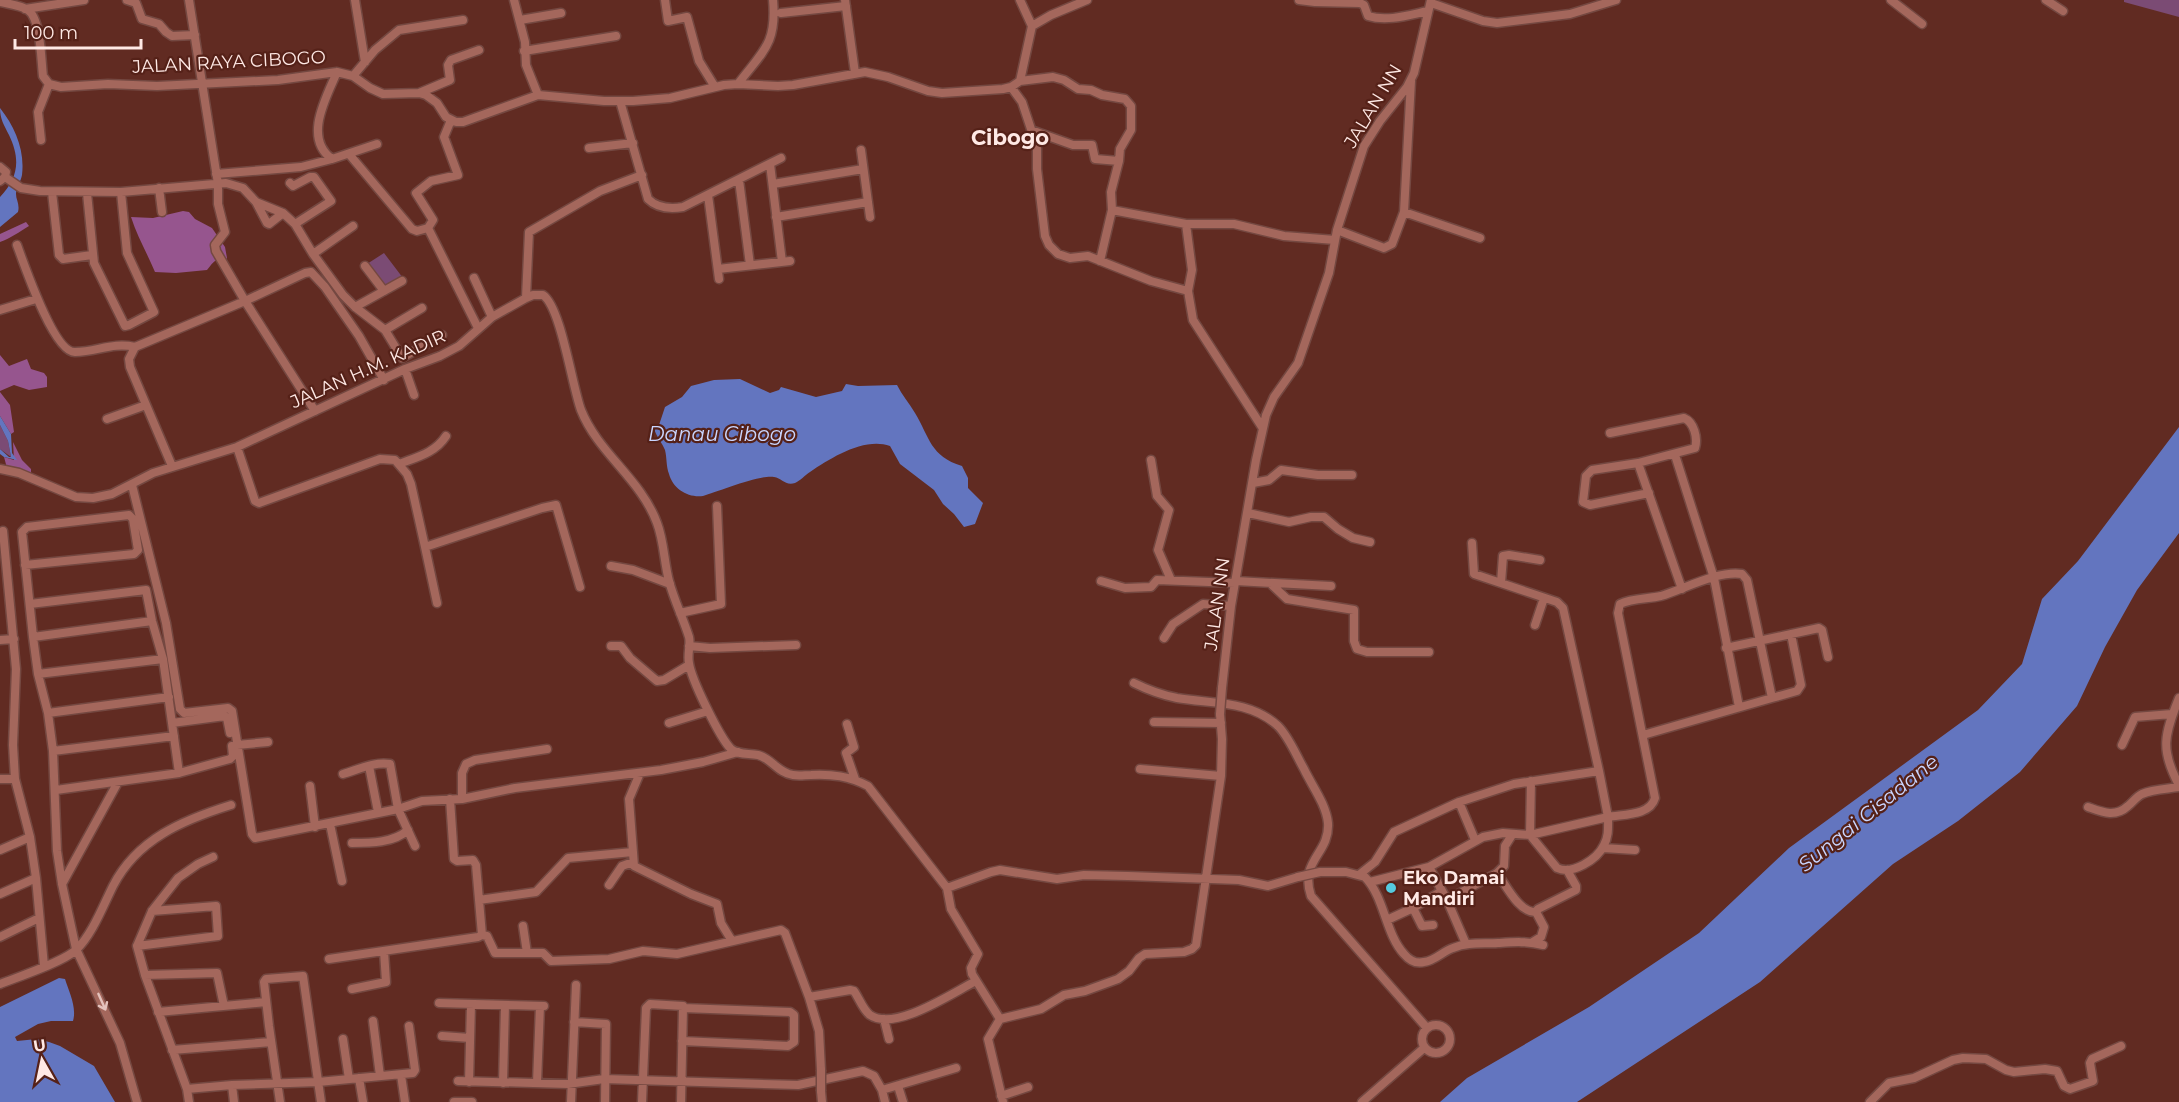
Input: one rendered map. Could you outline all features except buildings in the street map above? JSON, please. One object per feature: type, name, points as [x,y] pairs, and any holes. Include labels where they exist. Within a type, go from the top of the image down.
[{"type":"street","points":[[0,2],[25,9],[84,0]]},
{"type":"street","points":[[127,0],[136,3],[142,19],[159,24],[168,34],[195,35]]},
{"type":"street","points":[[189,0],[218,184],[218,204],[225,232],[215,248],[245,301],[315,411]]},
{"type":"street","points":[[356,0],[365,62]]},
{"type":"street","points":[[514,0],[525,42],[526,65],[538,95]]},
{"type":"street","points":[[665,0],[668,21],[687,17],[699,61],[715,87]]},
{"type":"street","points":[[738,84],[769,44],[773,29],[773,0]]},
{"type":"street","points":[[1020,0],[1032,26],[1020,81]]},
{"type":"street","points":[[1032,26],[1051,15],[1087,0]]},
{"type":"street","points":[[1299,0],[1360,3],[1364,5],[1368,16],[1375,18],[1389,18],[1430,5],[1483,21],[1497,22],[1570,14],[1616,0]]},
{"type":"street","points":[[1891,0],[1922,24]]},
{"type":"street","points":[[2046,0],[2063,11]]},
{"type":"street","points":[[781,13],[845,3],[855,73]]},
{"type":"street","name":"JALAN NN","points":[[1000,1019],[1041,1009],[1064,995],[1085,991],[1118,979],[1149,952],[1184,952],[1192,949],[1198,940],[1221,776],[1220,718],[1231,606],[1262,427],[1274,397],[1298,363],[1329,273],[1337,230],[1364,146],[1411,80],[1430,5]]},
{"type":"street","points":[[25,9],[35,19],[43,76],[50,84],[38,112],[41,140]]},
{"type":"street","points":[[520,20],[561,13]]},
{"type":"street","points":[[352,76],[375,50],[399,30],[463,20]]},
{"type":"street","points":[[524,51],[616,36]]},
{"type":"street","points":[[419,93],[450,80],[448,65],[451,60],[479,50]]},
{"type":"street","points":[[332,159],[324,153],[320,146],[319,119],[337,72]]},
{"type":"street","name":"JALAN RAYA CIBOGO","points":[[50,84],[61,87],[108,84],[157,86],[278,80],[337,72],[352,76],[383,94],[419,93]]},
{"type":"street","points":[[419,93],[431,99],[446,117],[463,122],[538,95],[620,101],[670,98],[715,87],[738,84],[793,85],[855,73],[875,73],[928,91],[942,93],[1011,87],[1020,81],[1053,77],[1064,80],[1078,89],[1125,99],[1131,106],[1131,130],[1120,149],[1112,192],[1112,210],[1100,261]]},
{"type":"street","points":[[1337,230],[1384,248],[1392,244],[1404,212],[1411,80]]},
{"type":"street","points":[[1011,87],[1022,102],[1037,147],[1037,169],[1045,236],[1049,245],[1058,254],[1070,258],[1088,256],[1151,281],[1188,291]]},
{"type":"street","points":[[620,101],[648,199],[658,206],[683,207],[781,158]]},
{"type":"street","points":[[349,154],[412,229],[417,231],[428,228],[433,220],[416,193],[431,182],[458,176],[444,137],[451,120]]},
{"type":"street","points":[[1030,130],[1073,145],[1092,145],[1095,159],[1119,161]]},
{"type":"street","points":[[589,148],[633,143]]},
{"type":"street","points":[[216,174],[301,167],[377,144]]},
{"type":"street","points":[[861,150],[870,217]]},
{"type":"street","points":[[718,268],[786,262],[776,217],[770,164]]},
{"type":"street","points":[[0,167],[5,170],[2,179],[29,191],[121,192],[234,184],[243,188],[256,202],[267,223],[270,224],[283,213]]},
{"type":"street","points":[[773,184],[863,169]]},
{"type":"street","points":[[642,175],[600,191],[529,232],[526,298],[543,295],[550,302],[566,348],[576,395],[584,418],[606,450],[632,478],[652,510],[660,532],[670,584],[689,639],[689,665],[708,711],[731,748],[738,752],[762,756],[777,768],[792,775],[841,776],[855,779],[868,786],[947,888],[951,909],[978,954],[971,968],[976,981],[1000,1019],[988,1039],[1002,1099],[1028,1087]]},
{"type":"street","points":[[290,183],[292,186],[314,177],[331,201],[295,224]]},
{"type":"street","points":[[739,180],[750,266]]},
{"type":"street","points":[[159,188],[162,212]]},
{"type":"street","points":[[52,192],[59,255],[63,259],[92,255]]},
{"type":"street","points":[[87,193],[92,255],[98,274],[125,326],[154,312],[127,253],[121,192]]},
{"type":"street","points":[[708,195],[719,279]]},
{"type":"street","points":[[256,202],[283,213],[295,224],[332,282],[354,307],[385,330],[402,357],[442,335]]},
{"type":"street","points":[[776,217],[868,202]]},
{"type":"street","points":[[1112,210],[1186,224],[1234,224],[1284,236],[1335,240]]},
{"type":"street","points":[[1404,212],[1480,237]]},
{"type":"street","points":[[1186,224],[1192,270],[1188,291],[1193,320],[1262,427]]},
{"type":"street","points":[[313,254],[353,226]]},
{"type":"street","points":[[428,228],[478,328]]},
{"type":"street","points":[[17,245],[36,299],[69,351],[116,345],[135,347],[311,272],[325,287],[359,336],[384,380]]},
{"type":"street","points":[[365,266],[384,291]]},
{"type":"street","points":[[474,278],[492,317]]},
{"type":"street","points":[[354,307],[402,281]]},
{"type":"street","name":"JALAN H.M. KADIR","points":[[0,469],[19,473],[83,498],[112,494],[153,473],[237,447],[405,369],[440,356],[459,346],[492,317],[526,298]]},
{"type":"street","points":[[0,310],[36,299]]},
{"type":"street","points":[[385,330],[422,308]]},
{"type":"street","points":[[135,347],[129,359],[130,368],[172,466]]},
{"type":"street","points":[[405,369],[414,395]]},
{"type":"street","points":[[107,418],[146,405]]},
{"type":"street","points":[[1610,433],[1684,418],[1689,420],[1697,444],[1695,448],[1638,463],[1592,470],[1586,476],[1583,502],[1590,505],[1649,493]]},
{"type":"street","points":[[399,464],[434,450],[446,436]]},
{"type":"street","points":[[237,447],[255,501],[259,502],[380,459],[395,460],[407,474],[411,484],[437,603]]},
{"type":"street","points":[[1675,455],[1714,578],[1739,707]]},
{"type":"street","points":[[1151,460],[1157,496],[1169,510],[1158,550],[1171,580]]},
{"type":"street","points":[[1638,463],[1682,589]]},
{"type":"street","points":[[1252,483],[1269,480],[1281,470],[1318,475],[1352,475]]},
{"type":"street","points":[[132,485],[166,623],[180,709],[184,713],[231,709],[253,837],[330,824],[398,809],[422,801],[462,799],[515,788],[640,773],[703,762],[738,752]]},
{"type":"street","points":[[425,547],[554,505],[557,506],[580,587]]},
{"type":"street","points":[[680,613],[721,604],[717,506]]},
{"type":"street","points":[[1248,513],[1288,522],[1324,517],[1346,534],[1370,542]]},
{"type":"street","points":[[25,565],[134,554],[138,550],[133,519],[129,515],[24,528],[22,531],[25,565],[38,674],[48,713],[53,751],[57,851],[62,884],[76,950],[120,1043],[137,1102]]},
{"type":"street","points":[[3,531],[16,669],[13,745],[15,779],[30,837],[44,966]]},
{"type":"street","points":[[1472,543],[1474,574],[1557,602],[1563,608],[1608,817],[1608,831],[1603,848],[1583,865],[1567,870],[1557,868],[1530,835],[1531,781]]},
{"type":"street","points":[[1501,583],[1503,556],[1540,560]]},
{"type":"street","points":[[610,566],[633,570],[670,584]]},
{"type":"street","points":[[1370,882],[1429,867],[1475,840],[1491,835],[1530,835],[1648,810],[1655,798],[1618,608],[1625,602],[1661,596],[1735,573],[1744,576],[1772,698]]},
{"type":"street","points":[[1101,581],[1125,588],[1151,587],[1157,580],[1331,586]]},
{"type":"street","points":[[1272,585],[1287,599],[1354,610],[1354,641],[1357,649],[1367,652],[1429,652]]},
{"type":"street","points":[[30,604],[143,589],[148,593],[152,621],[163,659],[170,697],[179,773]]},
{"type":"street","points":[[1535,625],[1544,598]]},
{"type":"street","points":[[1164,638],[1173,624],[1203,604],[1231,606]]},
{"type":"street","points":[[33,636],[152,621]]},
{"type":"street","points":[[1726,648],[1821,629],[1828,657]]},
{"type":"street","points":[[1643,735],[1797,691],[1801,685],[1791,634]]},
{"type":"street","points":[[0,640],[14,639]]},
{"type":"street","points":[[689,646],[710,648],[796,645]]},
{"type":"street","points":[[611,646],[621,646],[630,658],[657,681],[664,680],[689,665]]},
{"type":"street","points":[[38,674],[163,659]]},
{"type":"street","points":[[1134,683],[1163,695],[1248,708],[1279,726],[1324,807],[1328,823],[1327,836],[1310,866],[1307,878],[1311,897],[1426,1028]]},
{"type":"street","points":[[48,713],[170,697]]},
{"type":"street","points":[[2088,807],[2106,814],[2114,814],[2127,807],[2139,795],[2179,786],[2171,771],[2166,753],[2166,739],[2172,714],[2179,698]]},
{"type":"street","points":[[669,723],[708,711]]},
{"type":"street","points":[[2122,745],[2135,717],[2172,714]]},
{"type":"street","points":[[56,790],[179,773],[230,759],[233,756],[225,716],[172,723]]},
{"type":"street","points":[[1154,722],[1220,718]]},
{"type":"street","points":[[847,724],[854,747],[846,753],[855,779]]},
{"type":"street","points":[[53,751],[174,736]]},
{"type":"street","points":[[237,745],[268,742]]},
{"type":"street","points":[[462,799],[462,773],[466,764],[476,760],[547,749]]},
{"type":"street","points":[[343,774],[369,766],[390,764],[398,809],[415,846]]},
{"type":"street","points":[[369,766],[378,812]]},
{"type":"street","points":[[1140,769],[1221,776]]},
{"type":"street","points":[[1360,874],[1375,862],[1394,832],[1459,802],[1508,786],[1599,771]]},
{"type":"street","points":[[640,773],[629,799],[633,857],[636,868],[717,904],[721,922],[732,941]]},
{"type":"street","points":[[0,779],[15,779]]},
{"type":"street","points":[[62,884],[118,782]]},
{"type":"street","points":[[310,786],[315,827]]},
{"type":"street","points":[[450,799],[454,859],[474,861],[482,935]]},
{"type":"street","points":[[1459,802],[1475,840]]},
{"type":"street","points":[[0,984],[76,950],[126,866],[160,834],[185,820],[231,805]]},
{"type":"street","points":[[330,824],[342,881]]},
{"type":"street","points":[[352,843],[390,839],[408,830]]},
{"type":"street","points":[[1447,900],[1497,873],[1504,866],[1505,846],[1512,835]]},
{"type":"street","points":[[0,850],[30,837]]},
{"type":"street","points":[[1603,848],[1635,850]]},
{"type":"street","points":[[189,1102],[187,1089],[145,975],[137,946],[152,911],[178,878],[213,857]]},
{"type":"street","points":[[609,885],[622,866],[633,857]]},
{"type":"street","points":[[479,900],[536,892],[568,858],[633,857]]},
{"type":"street","points":[[1429,867],[1447,900],[1466,944]]},
{"type":"street","points":[[947,888],[1000,870],[1057,879],[1084,875],[1239,880],[1268,886],[1329,870],[1360,874],[1370,882],[1399,947],[1405,956],[1416,962],[1430,961],[1447,950],[1466,944],[1514,941],[1543,945]]},
{"type":"street","points":[[1536,912],[1576,890],[1567,870]]},
{"type":"street","points":[[1497,873],[1519,903],[1528,911],[1536,912]]},
{"type":"street","points":[[0,894],[36,878]]},
{"type":"street","points":[[1387,920],[1442,891]]},
{"type":"street","points":[[137,946],[218,936],[215,906],[152,911]]},
{"type":"street","points":[[1413,908],[1422,926],[1433,925]]},
{"type":"street","points":[[1533,942],[1541,937],[1544,927],[1536,912]]},
{"type":"street","points":[[0,937],[39,918]]},
{"type":"street","points":[[523,926],[527,953]]},
{"type":"street","points":[[329,959],[482,935],[487,936],[495,953],[544,954],[551,961],[609,959],[643,951],[676,954],[778,929],[784,931],[819,1031],[822,1102]]},
{"type":"street","points":[[352,989],[386,982],[384,951]]},
{"type":"street","points":[[145,975],[214,971],[219,975],[224,1006]]},
{"type":"street","points":[[280,1102],[265,980],[304,977],[321,1102]]},
{"type":"street","points":[[809,998],[854,991],[869,1014],[884,1019],[912,1014],[976,981]]},
{"type":"street","points":[[571,1102],[576,985]]},
{"type":"street","points":[[158,1012],[266,1002]]},
{"type":"street","points":[[439,1003],[542,1006],[537,1083]]},
{"type":"street","points":[[469,1082],[471,1004]]},
{"type":"street","points":[[642,1102],[646,1008],[650,1004],[683,1006],[683,1008],[790,1012],[794,1016],[794,1042],[788,1046],[682,1041]]},
{"type":"street","points":[[503,1083],[505,1005]]},
{"type":"street","points":[[681,1102],[683,1008]]},
{"type":"street","points":[[884,1019],[889,1039]]},
{"type":"street","points":[[373,1021],[380,1076]]},
{"type":"street","points":[[574,1022],[606,1024],[605,1102]]},
{"type":"street","points":[[1433,1025],[1447,1030],[1450,1037],[1445,1050],[1431,1053],[1424,1048],[1422,1038],[1426,1028],[1433,1025]]},
{"type":"street","points":[[187,1089],[318,1082],[415,1072],[409,1026]]},
{"type":"street","points":[[442,1036],[470,1038]]},
{"type":"street","points":[[343,1040],[349,1079]]},
{"type":"street","points":[[172,1050],[271,1042]]},
{"type":"street","points":[[1870,1102],[1889,1083],[1914,1078],[1953,1060],[1963,1058],[1986,1059],[2014,1072],[2045,1069],[2057,1071],[2064,1086],[2070,1089],[2093,1080],[2090,1063],[2092,1059],[2121,1046]]},
{"type":"street","points":[[1362,1102],[1424,1048]]},
{"type":"street","points":[[882,1090],[956,1068]]},
{"type":"street","points":[[458,1082],[572,1083],[604,1079],[798,1085],[862,1071],[874,1076],[882,1090],[885,1102]]},
{"type":"street","points":[[401,1075],[405,1102]]},
{"type":"street","points":[[360,1078],[363,1102]]},
{"type":"street","points":[[232,1085],[234,1102]]},
{"type":"street","points":[[898,1086],[903,1102]]},
{"type":"street","points":[[454,1102],[472,1102]]},
{"type":"shaded area","points":[[2124,0],[2179,0],[2179,17],[2124,2]]},
{"type":"shaded area","points":[[183,211],[189,212],[195,219],[212,228],[225,247],[227,258],[225,261],[214,261],[207,270],[176,273],[155,272],[131,217],[153,218]]},
{"type":"shaded area","points":[[26,222],[29,226],[0,242],[0,234]]},
{"type":"shaded area","points":[[384,253],[403,278],[385,287],[367,264]]},
{"type":"shaded area","points":[[0,355],[9,366],[27,359],[31,369],[44,373],[47,377],[47,387],[29,390],[14,385],[0,391]]},
{"type":"shaded area","points":[[0,392],[10,405],[14,432],[11,434],[0,416]]},
{"type":"shaded area","points":[[0,425],[8,441],[11,457],[0,449]]},
{"type":"shaded area","points":[[13,442],[22,460],[31,469],[31,475],[7,468],[4,457],[14,460]]},
{"type":"water","points":[[0,108],[18,139],[23,166],[16,192],[18,212],[0,227],[0,197],[11,183],[16,161],[13,144],[2,119]]},
{"type":"water","name":"Danau Cibogo","points":[[740,379],[770,393],[781,387],[816,397],[842,391],[846,384],[897,385],[932,445],[943,457],[962,466],[968,478],[968,488],[983,503],[975,524],[964,527],[943,504],[934,490],[900,464],[890,446],[880,444],[869,444],[848,450],[795,483],[768,477],[703,496],[692,496],[682,491],[671,479],[665,450],[654,428],[659,425],[665,407],[682,397],[691,386],[714,380]]},
{"type":"water","points":[[0,416],[11,434],[12,453],[17,460],[0,454],[0,449],[11,457],[8,441],[0,425]]},
{"type":"water","name":"Sungai Cisadane","points":[[2179,427],[2179,533],[2137,590],[2105,647],[2077,706],[2020,772],[1958,821],[1893,864],[1760,982],[1577,1102],[1440,1102],[1467,1078],[1589,1007],[1699,933],[1789,848],[1978,710],[2022,664],[2042,599],[2078,561]]},
{"type":"water","points":[[59,978],[65,979],[70,994],[74,1010],[73,1021],[51,1021],[38,1024],[15,1037],[17,1041],[37,1039],[60,1046],[94,1066],[115,1102],[0,1102],[0,1007]]},
{"type":"place","name":"Eko Damai Mandiri","points":[[1391,888]]},
{"type":"district","name":"Cibogo","points":[[1010,138]]}]
